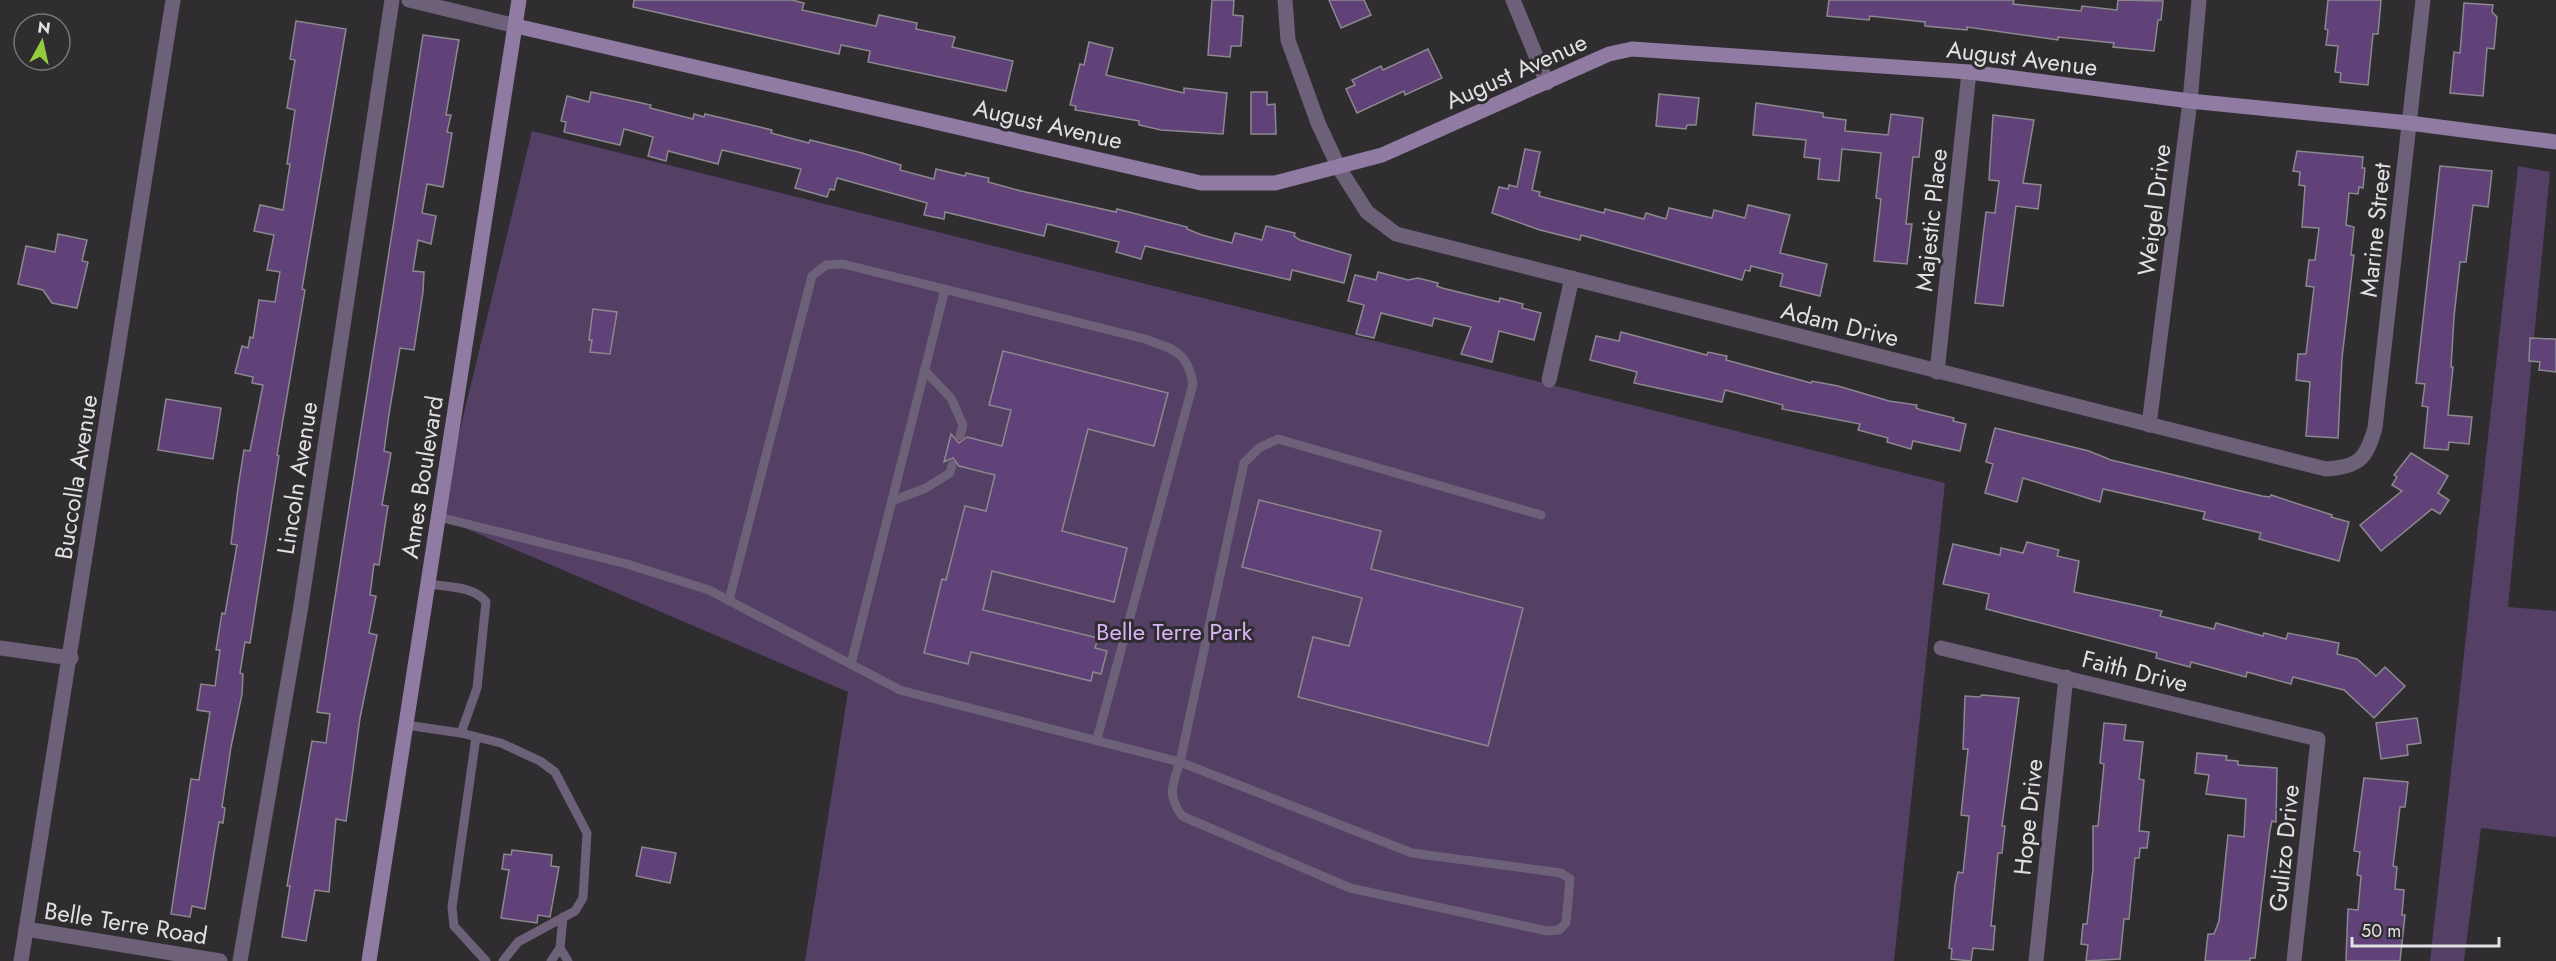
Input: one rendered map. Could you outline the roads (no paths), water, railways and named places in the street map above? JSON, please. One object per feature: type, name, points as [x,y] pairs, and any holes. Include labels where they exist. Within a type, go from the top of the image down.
[{"type":"street","name":"Buccolla Avenue","points":[[21,961],[174,0]]},
{"type":"street","name":"Lincoln Avenue","points":[[240,961],[302,600],[392,0]]},
{"type":"street","points":[[409,0],[516,26]]},
{"type":"street","name":"Ames Boulevard","points":[[369,961],[519,0]]},
{"type":"street","name":"Adam Drive","points":[[1285,0],[1288,40],[1318,123],[1339,168],[1367,212],[1396,234],[2326,469],[2346,468],[2360,461]]},
{"type":"street","points":[[1513,0],[1546,83]]},
{"type":"street","name":"Weigel Drive","points":[[2149,425],[2190,101],[2199,0]]},
{"type":"street","name":"Marine Street","points":[[2360,461],[2370,447],[2375,428],[2423,0]]},
{"type":"street","name":"August Avenue","points":[[516,26],[1201,183],[1275,183],[1382,155],[1610,54],[1632,48],[1969,72],[2190,101],[2409,123],[2556,142]]},
{"type":"street","name":"Majestic Place","points":[[1937,372],[1969,72]]},
{"type":"street","points":[[1548,380],[1572,278]]},
{"type":"street","points":[[0,648],[71,658]]},
{"type":"street","name":"Faith Drive","points":[[1941,648],[2318,739]]},
{"type":"street","name":"Hope Drive","points":[[2036,961],[2066,678]]},
{"type":"street","name":"Gulizo Drive","points":[[2294,961],[2318,739]]},
{"type":"street","name":"Belle Terre Road","points":[[26,929],[220,961]]},
{"type":"lane","points":[[729,600],[812,276],[826,265],[843,264],[1145,339],[1178,350],[1190,365],[1193,384],[1097,740]]},
{"type":"lane","points":[[851,664],[945,290]]},
{"type":"lane","points":[[924,370],[951,398],[963,425],[960,436]]},
{"type":"lane","points":[[439,517],[627,564],[709,590],[900,690],[1179,762],[1412,853],[1561,873],[1570,879],[1566,923],[1558,930],[1547,931],[1350,888],[1182,816],[1173,803],[1172,786],[1179,762],[1244,463],[1259,448],[1278,439],[1541,515]]},
{"type":"lane","points":[[892,501],[926,488],[950,473],[952,465]]},
{"type":"lane","points":[[428,584],[466,590],[481,595],[486,602],[477,688],[461,733]]},
{"type":"lane","points":[[406,725],[461,733],[501,743],[540,761],[555,772],[587,832],[583,898],[575,911],[518,942],[503,961]]},
{"type":"lane","points":[[476,737],[452,908],[454,926],[486,961]]},
{"type":"lane","points":[[551,961],[560,948],[563,917]]},
{"type":"lane","points":[[560,948],[568,961]]},
{"type":"park label","name":"Belle Terre Park","points":[[1174,631]]}]
